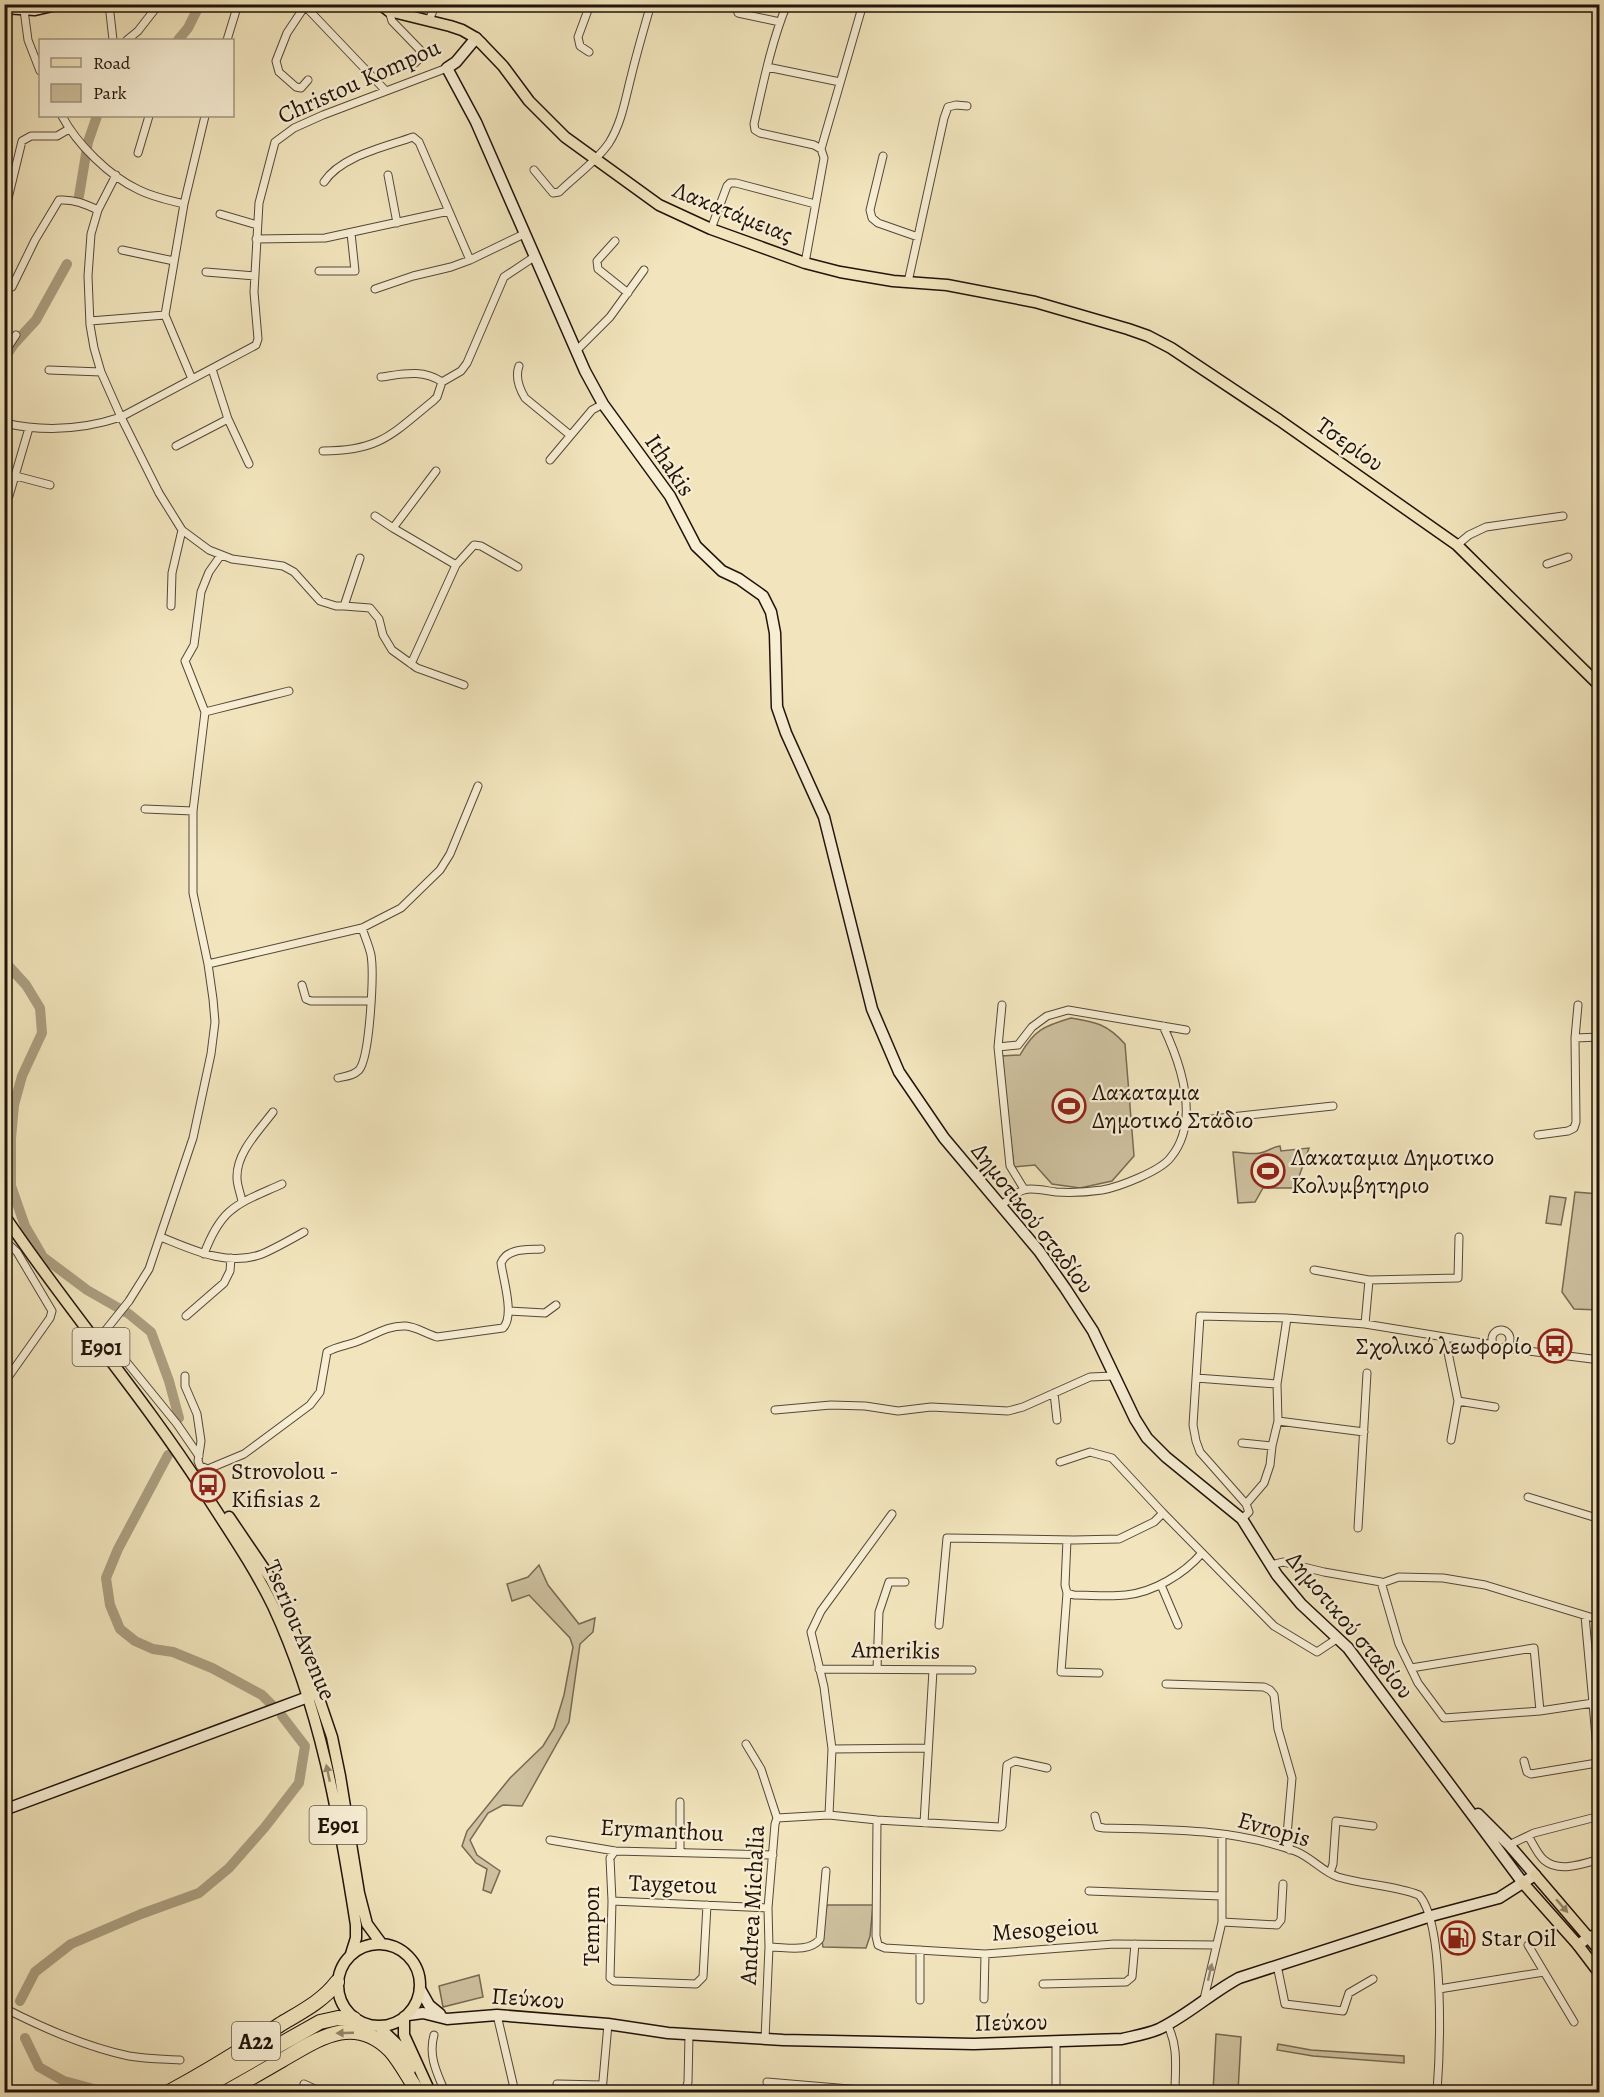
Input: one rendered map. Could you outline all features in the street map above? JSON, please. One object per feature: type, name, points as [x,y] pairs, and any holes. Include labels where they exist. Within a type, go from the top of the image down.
[{"type":"highway","name":"A22","points":[[169,2092],[219,2065],[315,2003],[337,1982]]},
{"type":"highway","name":"A22","points":[[196,2092],[321,2022],[338,2018],[354,2019]]},
{"type":"highway","points":[[226,2092],[326,2036],[348,2032],[365,2034],[387,2048],[418,2092]]},
{"type":"main road","points":[[4,8],[44,9],[61,4]]},
{"type":"main road","points":[[384,8],[462,30],[478,41]]},
{"type":"main road","name":"Λακατάμειας","points":[[478,41],[503,66],[529,101],[552,125],[594,160],[659,205],[711,229],[805,263],[840,272],[947,285],[1035,302]]},
{"type":"main road","name":"Christou Kompou","points":[[447,68],[478,41]]},
{"type":"main road","name":"Ithakis","points":[[447,68],[476,122],[576,351],[603,404],[627,439],[655,473],[670,496],[696,546],[722,571],[739,579],[763,596],[771,612],[775,633],[777,707],[786,733],[824,817],[838,875]]},
{"type":"main road","name":"Τσερίου","points":[[1035,302],[1148,336],[1171,348],[1279,420],[1457,545],[1599,686]]},
{"type":"main road","name":"Δημοτικού σταδίου","points":[[838,875],[872,1009],[900,1072],[944,1138],[1040,1251],[1092,1331],[1135,1419],[1147,1438],[1166,1457],[1242,1519],[1271,1564],[1301,1604],[1348,1648],[1462,1800]]},
{"type":"main road","name":"Tseriou Avenue","points":[[4,1215],[33,1255],[100,1337],[195,1477],[250,1563],[272,1605],[313,1695],[352,1894],[356,1938],[351,1954]]},
{"type":"main road","name":"Tseriou Avenue","points":[[195,1477],[221,1507],[247,1543],[283,1604],[336,1757],[359,1893],[367,1924],[381,1943]]},
{"type":"main road","points":[[4,1810],[313,1695]]},
{"type":"main road","points":[[1462,1800],[1509,1845],[1594,1936],[1599,1951]]},
{"type":"main road","points":[[1462,1800],[1523,1883],[1578,1945],[1599,1974]]},
{"type":"main road","points":[[1499,1898],[1507,1887],[1510,1865]]},
{"type":"main road","name":"Πεύκου","points":[[406,2016],[423,2013],[455,2019],[497,2015],[689,2035],[915,2044],[1122,2039],[1146,2034],[1167,2024],[1239,1978],[1431,1916],[1499,1898],[1535,1875]]},
{"type":"main road","points":[[1499,1898],[1522,1894],[1541,1904]]},
{"type":"main road","points":[[1578,1945],[1594,1936]]},
{"type":"main road","points":[[381,1943],[405,1952],[414,1962],[420,1975],[420,1989],[416,2003],[406,2016],[396,2023],[367,2025],[354,2019],[344,2008],[338,1995],[337,1982],[340,1970],[351,1954],[368,1944],[381,1943]]},
{"type":"main road","points":[[420,1989],[434,2010],[455,2019]]},
{"type":"main road","points":[[406,2016],[404,2035],[430,2092]]},
{"type":"main road","points":[[378,2026],[398,2045],[418,2092]]},
{"type":"street","points":[[110,4],[113,39]]},
{"type":"street","points":[[128,39],[138,31],[159,4]]},
{"type":"street","points":[[227,39],[238,4]]},
{"type":"street","points":[[429,20],[436,4]]},
{"type":"street","points":[[584,4],[588,10],[578,38],[580,46],[589,52]]},
{"type":"street","points":[[534,170],[554,193],[558,192],[594,160],[608,143],[622,116],[651,4]]},
{"type":"street","points":[[736,4],[738,13],[780,22]]},
{"type":"street","points":[[787,4],[767,67],[754,124],[755,129],[760,133],[814,145],[821,149]]},
{"type":"street","points":[[805,263],[824,158],[821,149],[863,4]]},
{"type":"street","points":[[308,80],[301,88],[296,87],[279,72],[276,61],[287,33],[304,5],[385,90]]},
{"type":"street","points":[[384,8],[392,21],[424,54],[415,63]]},
{"type":"street","points":[[24,10],[28,40],[39,65]]},
{"type":"street","points":[[767,67],[840,82]]},
{"type":"street","name":"Christou Kompou","points":[[213,369],[256,345],[258,339],[255,276],[257,225],[259,203],[275,142],[294,128],[385,90],[447,68]]},
{"type":"street","points":[[908,282],[944,118],[948,107],[967,106]]},
{"type":"street","points":[[63,117],[69,129],[87,150],[116,175],[136,189],[155,197],[183,204]]},
{"type":"street","points":[[138,153],[149,117]]},
{"type":"street","points":[[192,380],[165,315],[183,204],[206,117]]},
{"type":"street","points":[[4,215],[22,141],[31,136],[57,136],[69,129]]},
{"type":"street","points":[[324,182],[331,172],[347,161],[413,137],[419,142],[470,260]]},
{"type":"street","points":[[883,156],[870,210],[872,218],[878,223],[918,237]]},
{"type":"street","points":[[116,175],[99,210],[91,234],[88,276],[94,348],[101,372],[121,417],[159,493],[182,530],[209,550],[232,559],[283,566],[294,573],[320,601],[336,606],[370,608],[379,620],[383,635],[392,650],[417,668],[464,685]]},
{"type":"street","points":[[388,175],[397,224]]},
{"type":"street","points":[[711,229],[730,183],[815,204]]},
{"type":"street","points":[[12,287],[35,240],[60,200],[83,202],[99,210]]},
{"type":"street","points":[[256,240],[325,238],[449,211]]},
{"type":"street","points":[[220,214],[257,225]]},
{"type":"street","points":[[319,271],[355,271],[351,233]]},
{"type":"street","points":[[375,289],[470,260],[524,234]]},
{"type":"street","points":[[615,241],[597,261],[598,269],[628,293]]},
{"type":"street","points":[[122,250],[174,261]]},
{"type":"street","points":[[323,451],[354,449],[386,439],[437,397],[442,382],[461,371],[467,363],[504,277],[534,257]]},
{"type":"street","points":[[576,351],[610,317],[644,270]]},
{"type":"street","points":[[206,272],[255,276]]},
{"type":"street","points":[[90,321],[165,315]]},
{"type":"street","points":[[4,353],[16,335]]},
{"type":"street","points":[[519,366],[516,374],[525,398],[570,435]]},
{"type":"street","points":[[4,423],[29,428],[69,429],[99,424],[121,417],[213,369],[228,419],[249,464]]},
{"type":"street","points":[[49,370],[101,372]]},
{"type":"street","points":[[381,377],[418,373],[433,376],[442,382]]},
{"type":"street","points":[[550,460],[592,410],[603,404]]},
{"type":"street","points":[[176,446],[228,419]]},
{"type":"street","points":[[9,496],[29,428]]},
{"type":"street","points":[[393,528],[436,471]]},
{"type":"street","points":[[16,476],[50,485]]},
{"type":"street","points":[[375,516],[456,565]]},
{"type":"street","points":[[1457,545],[1469,535],[1486,527],[1563,516]]},
{"type":"street","points":[[171,606],[171,573],[182,530]]},
{"type":"street","points":[[411,664],[456,565],[474,545],[481,546],[518,567]]},
{"type":"street","points":[[199,1457],[177,1424],[100,1337],[118,1316],[149,1269],[193,1138],[211,1054],[215,1022],[208,964],[193,893],[193,811],[204,712],[185,661],[194,645],[201,592],[209,572],[221,555]]},
{"type":"street","points":[[1547,564],[1568,557]]},
{"type":"street","points":[[344,606],[360,558]]},
{"type":"street","points":[[204,712],[289,691]]},
{"type":"street","points":[[208,964],[362,928],[401,908],[440,870],[450,854],[478,786]]},
{"type":"street","points":[[145,809],[193,811]]},
{"type":"street","points":[[338,1077],[352,1075],[361,1068],[366,1054],[372,971],[371,953],[362,928]]},
{"type":"street","points":[[302,985],[306,999],[311,1001],[370,1001]]},
{"type":"street","points":[[1002,1005],[998,1047],[1010,1166],[1024,1189]]},
{"type":"street","points":[[1538,1135],[1568,1131],[1574,1128],[1576,1122],[1575,1038],[1578,1005]]},
{"type":"street","points":[[998,1047],[1018,1045],[1032,1027],[1047,1016],[1068,1010],[1186,1030]]},
{"type":"street","points":[[1001,1205],[1024,1189],[1060,1192],[1101,1190],[1136,1179],[1170,1159],[1179,1145],[1185,1122],[1186,1098],[1181,1071],[1163,1026]]},
{"type":"street","points":[[1575,1038],[1599,1038]]},
{"type":"street","points":[[1185,1122],[1333,1106]]},
{"type":"street","points":[[242,1202],[237,1179],[238,1164],[245,1149],[273,1112]]},
{"type":"street","points":[[204,1254],[213,1231],[225,1215],[242,1202],[282,1184]]},
{"type":"street","points":[[161,1237],[204,1254],[231,1258],[262,1254],[304,1232]]},
{"type":"street","points":[[1314,1270],[1368,1280],[1458,1278],[1459,1237]]},
{"type":"street","points":[[4,1240],[17,1252],[52,1311],[50,1318],[4,1383]]},
{"type":"street","points":[[195,1477],[203,1468],[215,1467],[244,1454],[310,1405],[320,1392],[327,1352],[337,1346],[354,1343],[389,1327],[416,1328],[437,1337],[503,1328],[508,1322],[509,1311],[501,1263],[503,1256],[512,1251],[541,1249]]},
{"type":"street","points":[[24,1263],[33,1255]]},
{"type":"street","points":[[186,1316],[224,1283],[230,1271],[231,1258]]},
{"type":"street","points":[[1365,1324],[1368,1280]]},
{"type":"street","points":[[509,1311],[545,1313],[556,1305]]},
{"type":"street","points":[[1242,1519],[1249,1512],[1246,1504],[1200,1452],[1193,1425],[1200,1316],[1287,1318],[1365,1324],[1504,1348],[1599,1360]]},
{"type":"street","points":[[1246,1504],[1268,1475],[1278,1421],[1277,1384],[1287,1318]]},
{"type":"street","points":[[1494,1345],[1492,1336],[1494,1332],[1504,1329],[1510,1336],[1508,1345],[1504,1348]]},
{"type":"street","points":[[1446,1338],[1458,1401],[1451,1440]]},
{"type":"street","points":[[1358,1528],[1367,1373]]},
{"type":"street","points":[[185,1376],[185,1386],[197,1414],[201,1441],[198,1461],[203,1468]]},
{"type":"street","points":[[775,1410],[831,1405],[865,1406],[898,1411],[931,1407],[1008,1411],[1023,1407],[1090,1377],[1113,1376]]},
{"type":"street","points":[[1196,1378],[1277,1384]]},
{"type":"street","points":[[1054,1393],[1057,1420]]},
{"type":"street","points":[[1458,1401],[1495,1407]]},
{"type":"street","points":[[1278,1421],[1364,1432]]},
{"type":"street","points":[[1242,1443],[1272,1446]]},
{"type":"street","points":[[1060,1462],[1090,1452],[1112,1458],[1163,1514],[1274,1626],[1317,1652],[1338,1638]]},
{"type":"street","points":[[1528,1497],[1599,1519]]},
{"type":"street","points":[[829,1815],[832,1749],[824,1687],[810,1632],[821,1611],[892,1514]]},
{"type":"street","points":[[939,1625],[947,1538],[1119,1539],[1154,1522],[1163,1514]]},
{"type":"street","points":[[1067,1540],[1065,1586],[1067,1593],[1061,1672],[1099,1673]]},
{"type":"street","points":[[1067,1593],[1125,1595],[1161,1584],[1194,1563],[1202,1553]]},
{"type":"street","points":[[1271,1564],[1283,1562],[1382,1584],[1399,1644],[1418,1683],[1444,1718],[1540,1711],[1593,1703]]},
{"type":"street","points":[[1382,1584],[1399,1577],[1443,1578],[1485,1585],[1599,1620]]},
{"type":"street","points":[[877,1669],[879,1612],[889,1582],[904,1582]]},
{"type":"street","points":[[1161,1584],[1178,1625]]},
{"type":"street","points":[[1585,1616],[1599,1784]]},
{"type":"street","points":[[1411,1668],[1534,1648],[1540,1711]]},
{"type":"street","name":"Amerikis","points":[[819,1669],[972,1670]]},
{"type":"street","points":[[924,1823],[933,1670]]},
{"type":"street","points":[[1166,1684],[1264,1687],[1274,1695],[1278,1729],[1292,1778],[1287,1835],[1290,1850]]},
{"type":"street","name":"Andrea Michalia","points":[[746,1744],[760,1769],[777,1818],[768,1908],[770,1947],[765,2039]]},
{"type":"street","points":[[832,1749],[928,1748]]},
{"type":"street","points":[[777,1818],[829,1815],[1000,1827],[1002,1826],[1007,1765],[1015,1761],[1047,1768]]},
{"type":"street","points":[[1524,1761],[1527,1772],[1531,1774],[1597,1763]]},
{"type":"street","points":[[680,1802],[680,1852]]},
{"type":"street","name":"Evropis","points":[[1095,1816],[1098,1827],[1175,1829],[1222,1834],[1290,1850],[1311,1858],[1337,1876],[1419,1895],[1427,1905],[1431,1916]]},
{"type":"street","points":[[1509,1845],[1528,1836],[1599,1816]]},
{"type":"street","name":"Mesogeiou","points":[[877,1820],[876,1936],[878,1945],[885,1948],[985,1954],[1053,1947],[1135,1944],[1216,1945]]},
{"type":"street","points":[[1330,1873],[1333,1864],[1336,1821],[1373,1826]]},
{"type":"street","points":[[1204,2000],[1222,1922],[1222,1834]]},
{"type":"street","points":[[1528,1836],[1544,1860],[1560,1867],[1574,1867],[1599,1860]]},
{"type":"street","name":"Erymanthou","points":[[550,1840],[615,1851],[773,1855]]},
{"type":"street","name":"Tempon","points":[[615,1851],[610,1858],[612,1901],[610,1978],[614,1981],[696,1984],[703,1977],[706,1905]]},
{"type":"street","points":[[770,1947],[807,1948],[815,1945],[820,1939],[826,1871]]},
{"type":"street","points":[[1222,1922],[1277,1925],[1281,1920],[1283,1884]]},
{"type":"street","points":[[1089,1891],[1221,1896]]},
{"type":"street","name":"Taygetou","points":[[612,1901],[768,1908]]},
{"type":"street","points":[[1431,1916],[1439,1989],[1437,2092]]},
{"type":"street","points":[[1043,1984],[1126,1982],[1132,1977],[1135,1944]]},
{"type":"street","points":[[1528,1944],[1574,2022]]},
{"type":"street","points":[[920,1950],[920,2000]]},
{"type":"street","points":[[984,1999],[985,1954]]},
{"type":"street","points":[[1276,1965],[1285,2004],[1343,2011],[1349,1993],[1373,1979]]},
{"type":"street","points":[[1439,1989],[1544,1972]]},
{"type":"street","points":[[4,2008],[33,2023],[80,2041],[130,2056],[180,2060]]},
{"type":"street","points":[[497,2015],[515,2092]]},
{"type":"street","points":[[1167,2024],[1176,2048],[1175,2092]]},
{"type":"street","points":[[557,2084],[602,2089],[608,2025]]},
{"type":"street","points":[[434,2035],[433,2063],[445,2092]]},
{"type":"street","points":[[685,2092],[688,2082],[689,2035]]},
{"type":"street","points":[[1056,2042],[1056,2092]]},
{"type":"street","points":[[767,2082],[891,2092],[963,2092]]},
{"type":"street","points":[[304,2084],[321,2092]]},
{"type":"green space","name":"Λακαταμια Δημοτικό Στάδιο","points":[[1071,1018],[1101,1025],[1125,1044],[1134,1156],[1112,1181],[1080,1188],[1052,1184],[1035,1165],[1014,1167],[1001,1056],[1020,1055],[1035,1034]]},
{"type":"green space","name":"Λακαταμια Δημοτικο Κολυμβητηριο","points":[[1280,1146],[1281,1151],[1309,1148],[1295,1188],[1263,1188],[1255,1202],[1238,1203],[1233,1152],[1256,1154]]},
{"type":"green space","points":[[1575,1192],[1599,1194],[1599,1310],[1574,1309],[1562,1292]]},
{"type":"green space","points":[[1550,1196],[1566,1198],[1561,1225],[1546,1223]]},
{"type":"green space","points":[[539,1565],[548,1585],[579,1624],[595,1618],[593,1632],[580,1644],[569,1722],[522,1806],[503,1805],[488,1813],[470,1840],[477,1855],[500,1871],[491,1893],[483,1890],[487,1869],[476,1863],[462,1846],[467,1831],[510,1778],[543,1746],[554,1728],[564,1695],[573,1647],[570,1638],[529,1595],[512,1601],[507,1584],[528,1577]]},
{"type":"green space","points":[[827,1905],[873,1905],[870,1936],[866,1948],[823,1947],[821,1935]]},
{"type":"green space","points":[[479,1975],[483,1997],[443,2007],[439,1986]]},
{"type":"green space","points":[[1216,2034],[1241,2037],[1238,2092],[1213,2092]]},
{"type":"green space","points":[[1278,2044],[1311,2050],[1404,2056],[1404,2063],[1313,2056],[1277,2050]]},
{"type":"waterway","points":[[179,39],[188,28],[200,4]]},
{"type":"waterway","points":[[79,196],[88,142],[97,117]]},
{"type":"waterway","points":[[4,359],[36,320],[67,264]]},
{"type":"waterway","points":[[4,961],[26,985],[40,1008],[42,1033],[22,1076],[14,1105],[11,1138],[11,1186],[25,1226],[43,1257],[87,1290],[129,1314],[151,1332],[169,1381],[179,1418]]},
{"type":"waterway","points":[[168,1455],[118,1549],[106,1578],[110,1605],[120,1629],[135,1641],[153,1649],[173,1652],[212,1668],[262,1695],[274,1707]]},
{"type":"waterway","points":[[20,2001],[35,1972],[71,1944],[141,1914],[199,1893],[229,1868],[299,1783],[305,1746],[282,1716]]},
{"type":"waterway","points":[[25,2038],[39,2067],[64,2081],[105,2092]]},
{"type":"place","name":"Λακαταμια Δημοτικό Στάδιο","points":[[1069,1106]]},
{"type":"place","name":"Λακαταμια Δημοτικο Κολυμβητηριο","points":[[1268,1171]]},
{"type":"place","name":"Σχολικό λεωφορίο","points":[[1555,1346]]},
{"type":"place","name":"Strovolou - Kifisias 2","points":[[208,1485]]},
{"type":"place","name":"Star Oil","points":[[1458,1938]]}]
